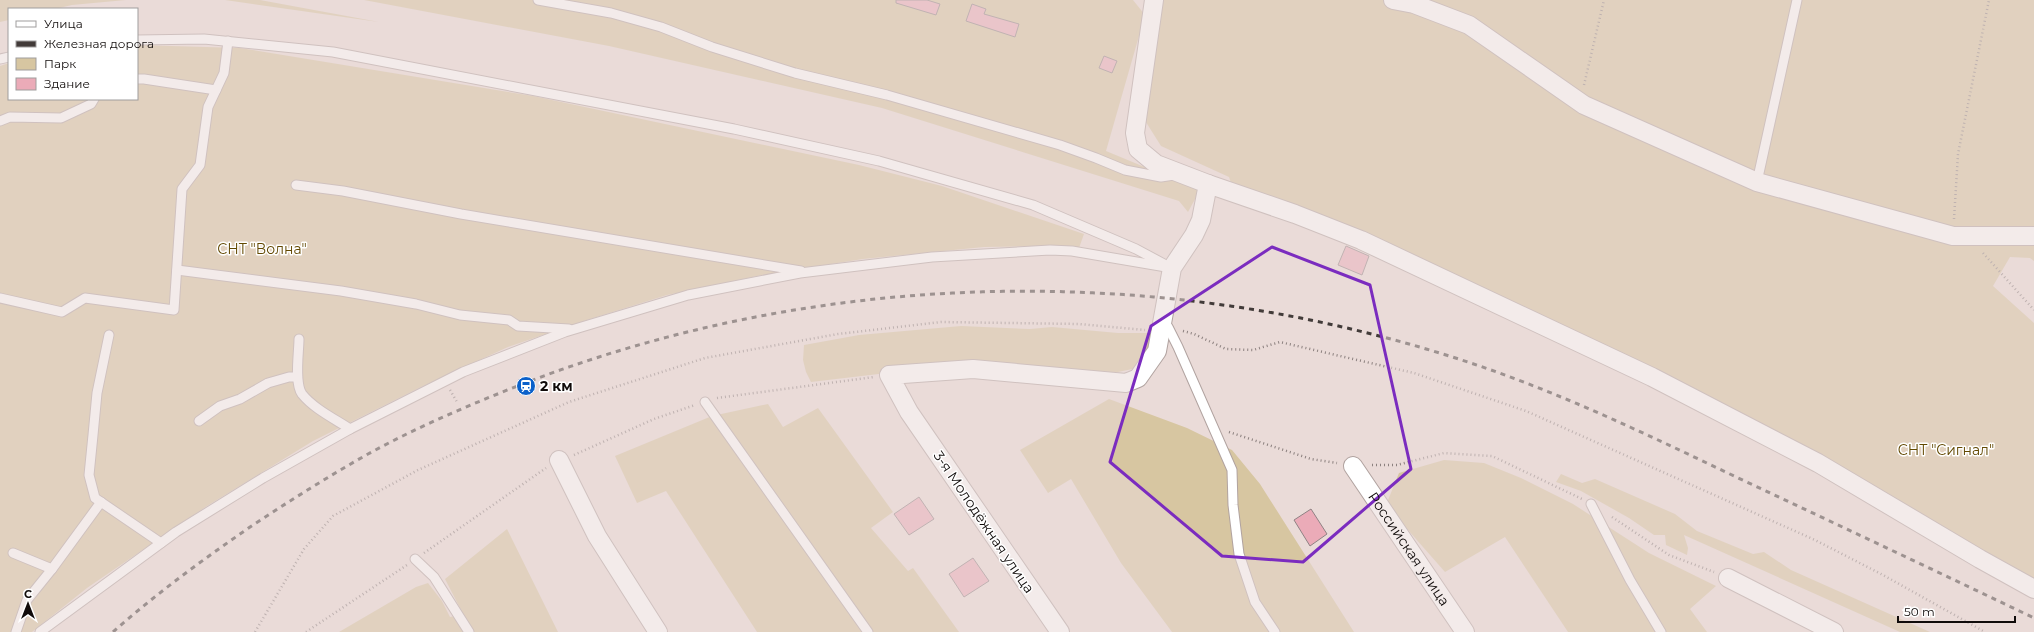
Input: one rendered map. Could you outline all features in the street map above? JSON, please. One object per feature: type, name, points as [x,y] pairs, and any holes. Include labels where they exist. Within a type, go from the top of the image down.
[{"type":"street","points":[[1154,0],[1135,133],[1138,149],[1156,164],[1208,184],[1296,214],[1361,240],[1652,377],[1818,464],[2034,589]]},
{"type":"street","points":[[1393,0],[1415,2],[1469,25],[1580,102],[1757,182],[1960,236],[2034,236]]},
{"type":"street","points":[[1165,325],[1172,268],[1194,235],[1201,220],[1208,184]]},
{"type":"street","name":"3-я Молодёжная улица","points":[[1060,632],[909,412],[889,375],[973,368],[1126,383],[1138,378],[1157,350],[1165,325]]},
{"type":"street","points":[[559,460],[597,536],[658,632]]},
{"type":"street","name":"Российская улица","points":[[1353,466],[1465,632]]},
{"type":"street","points":[[1728,578],[1834,632]]},
{"type":"lane","points":[[538,0],[611,13],[661,27],[712,47],[794,73],[887,96],[1060,145],[1125,170],[1160,177],[1184,175]]},
{"type":"lane","points":[[1757,182],[1797,0]]},
{"type":"lane","points":[[138,40],[204,39],[333,52],[734,129],[879,161],[1033,205],[1136,249],[1172,268]]},
{"type":"lane","points":[[0,298],[62,312],[84,298],[174,310],[182,189],[200,165],[208,107],[224,73],[228,41]]},
{"type":"lane","points":[[138,79],[144,78],[216,90]]},
{"type":"lane","points":[[0,121],[10,117],[61,118],[91,104],[93,100]]},
{"type":"lane","points":[[296,185],[343,191],[461,214],[809,272]]},
{"type":"lane","points":[[40,632],[161,543],[263,478],[350,429],[463,372],[575,329],[688,295],[809,272],[932,257],[1050,250],[1072,251],[1172,268]]},
{"type":"lane","points":[[177,270],[341,291],[416,304],[460,315],[509,320],[518,326],[575,329]]},
{"type":"lane","points":[[1165,325],[1232,470],[1233,506],[1239,554],[1255,602],[1275,632]]},
{"type":"lane","points":[[109,335],[97,393],[89,475],[94,498],[161,543]]},
{"type":"lane","points":[[299,339],[298,377],[302,394],[322,411],[350,429]]},
{"type":"lane","points":[[199,421],[220,406],[240,398],[268,383],[289,377],[298,377]]},
{"type":"lane","points":[[705,402],[868,632]]},
{"type":"lane","points":[[16,632],[27,600],[52,569],[101,502]]},
{"type":"lane","points":[[1591,504],[1630,580],[1661,632]]},
{"type":"lane","points":[[13,553],[52,569]]},
{"type":"lane","points":[[415,559],[434,577],[469,632]]},
{"type":"path","points":[[1580,102],[1604,0]]},
{"type":"path","points":[[1989,0],[1958,154],[1960,236],[2034,310]]},
{"type":"path","points":[[255,632],[304,548],[333,516],[418,470],[569,402],[705,358],[838,334],[941,322],[1079,324],[1141,331],[1165,325],[1194,334],[1226,349],[1253,350],[1280,342],[1414,374],[1526,411],[1815,540],[1883,575],[1985,632]]},
{"type":"path","points":[[1213,427],[1311,459],[1353,466],[1397,465],[1444,453],[1492,456],[1591,504],[1669,554],[1728,578]]},
{"type":"highlighted area","points":[[1272,247],[1370,285],[1411,469],[1303,562],[1222,556],[1110,462],[1151,326]]},
{"type":"green space","points":[[0,0],[126,0],[72,5],[59,8],[8,8],[8,20],[0,22]]},
{"type":"green space","points":[[225,0],[260,0],[379,22]]},
{"type":"green space","points":[[364,0],[1133,0],[1145,15],[1106,151],[1200,190],[1188,212],[1179,201],[882,108],[609,46]]},
{"type":"green space","name":"СНТ \"Сигнал\"","points":[[1163,0],[2034,0],[2034,261],[2030,258],[2010,257],[1993,286],[2034,323],[2034,582],[1880,493],[1232,186],[1229,177],[1161,146],[1144,119]]},
{"type":"green space","name":"СНТ \"Волна\"","points":[[138,45],[240,48],[533,96],[859,165],[942,186],[1084,234],[1079,248],[1067,246],[984,247],[863,259],[762,275],[667,295],[508,347],[423,386],[313,441],[207,506],[87,588],[32,632],[0,632],[0,66],[8,63],[8,100],[138,100]]},
{"type":"green space","points":[[961,326],[1030,329],[1052,327],[1118,333],[1152,333],[1144,360],[1137,368],[1118,372],[921,369],[811,382],[806,372],[803,360],[804,345],[859,335]]},
{"type":"green space","points":[[1109,399],[1187,428],[1232,450],[1260,484],[1354,632],[1172,632],[1121,563],[1071,479],[1048,493],[1020,450]]},
{"type":"green space","points":[[768,404],[783,427],[818,408],[893,512],[871,528],[908,571],[913,568],[959,632],[757,632],[666,491],[637,503],[615,456],[712,416]]},
{"type":"green space","points":[[1444,460],[1484,463],[1521,478],[1573,504],[1649,553],[1716,586],[1690,609],[1707,632],[1568,632],[1505,537],[1445,572],[1386,505],[1399,473]]},
{"type":"green space","points":[[1561,474],[1582,483],[1595,479],[1675,514],[1697,531],[1753,554],[1764,552],[1791,570],[1930,632],[1900,632],[1684,535],[1688,548],[1687,555],[1666,545],[1665,535],[1654,535],[1629,518],[1581,491],[1556,482]]},
{"type":"green space","points":[[507,529],[558,632],[339,632],[416,587],[428,583],[442,601],[450,617],[462,612],[445,579]]},
{"type":"building","points":[[896,0],[927,0],[940,4],[936,15],[896,3]]},
{"type":"building","points":[[972,4],[986,9],[984,14],[1019,24],[1015,37],[966,21]]},
{"type":"building","points":[[1104,56],[1117,61],[1112,73],[1099,68]]},
{"type":"building","points":[[1346,246],[1369,256],[1362,275],[1338,265]]},
{"type":"building","points":[[919,497],[934,519],[909,535],[894,514]]},
{"type":"building","points":[[1311,509],[1327,534],[1310,546],[1294,520]]},
{"type":"building","points":[[973,558],[989,581],[964,597],[949,574]]},
{"type":"railway","points":[[113,632],[147,603],[199,563],[253,525],[310,488],[400,437],[500,393],[614,352],[730,322],[849,302],[970,292],[1090,293],[1211,303],[1329,324],[1446,355],[1483,367],[1556,395],[1628,426],[2034,618]]},
{"type":"place","name":"2 км","points":[[526,386]]}]
